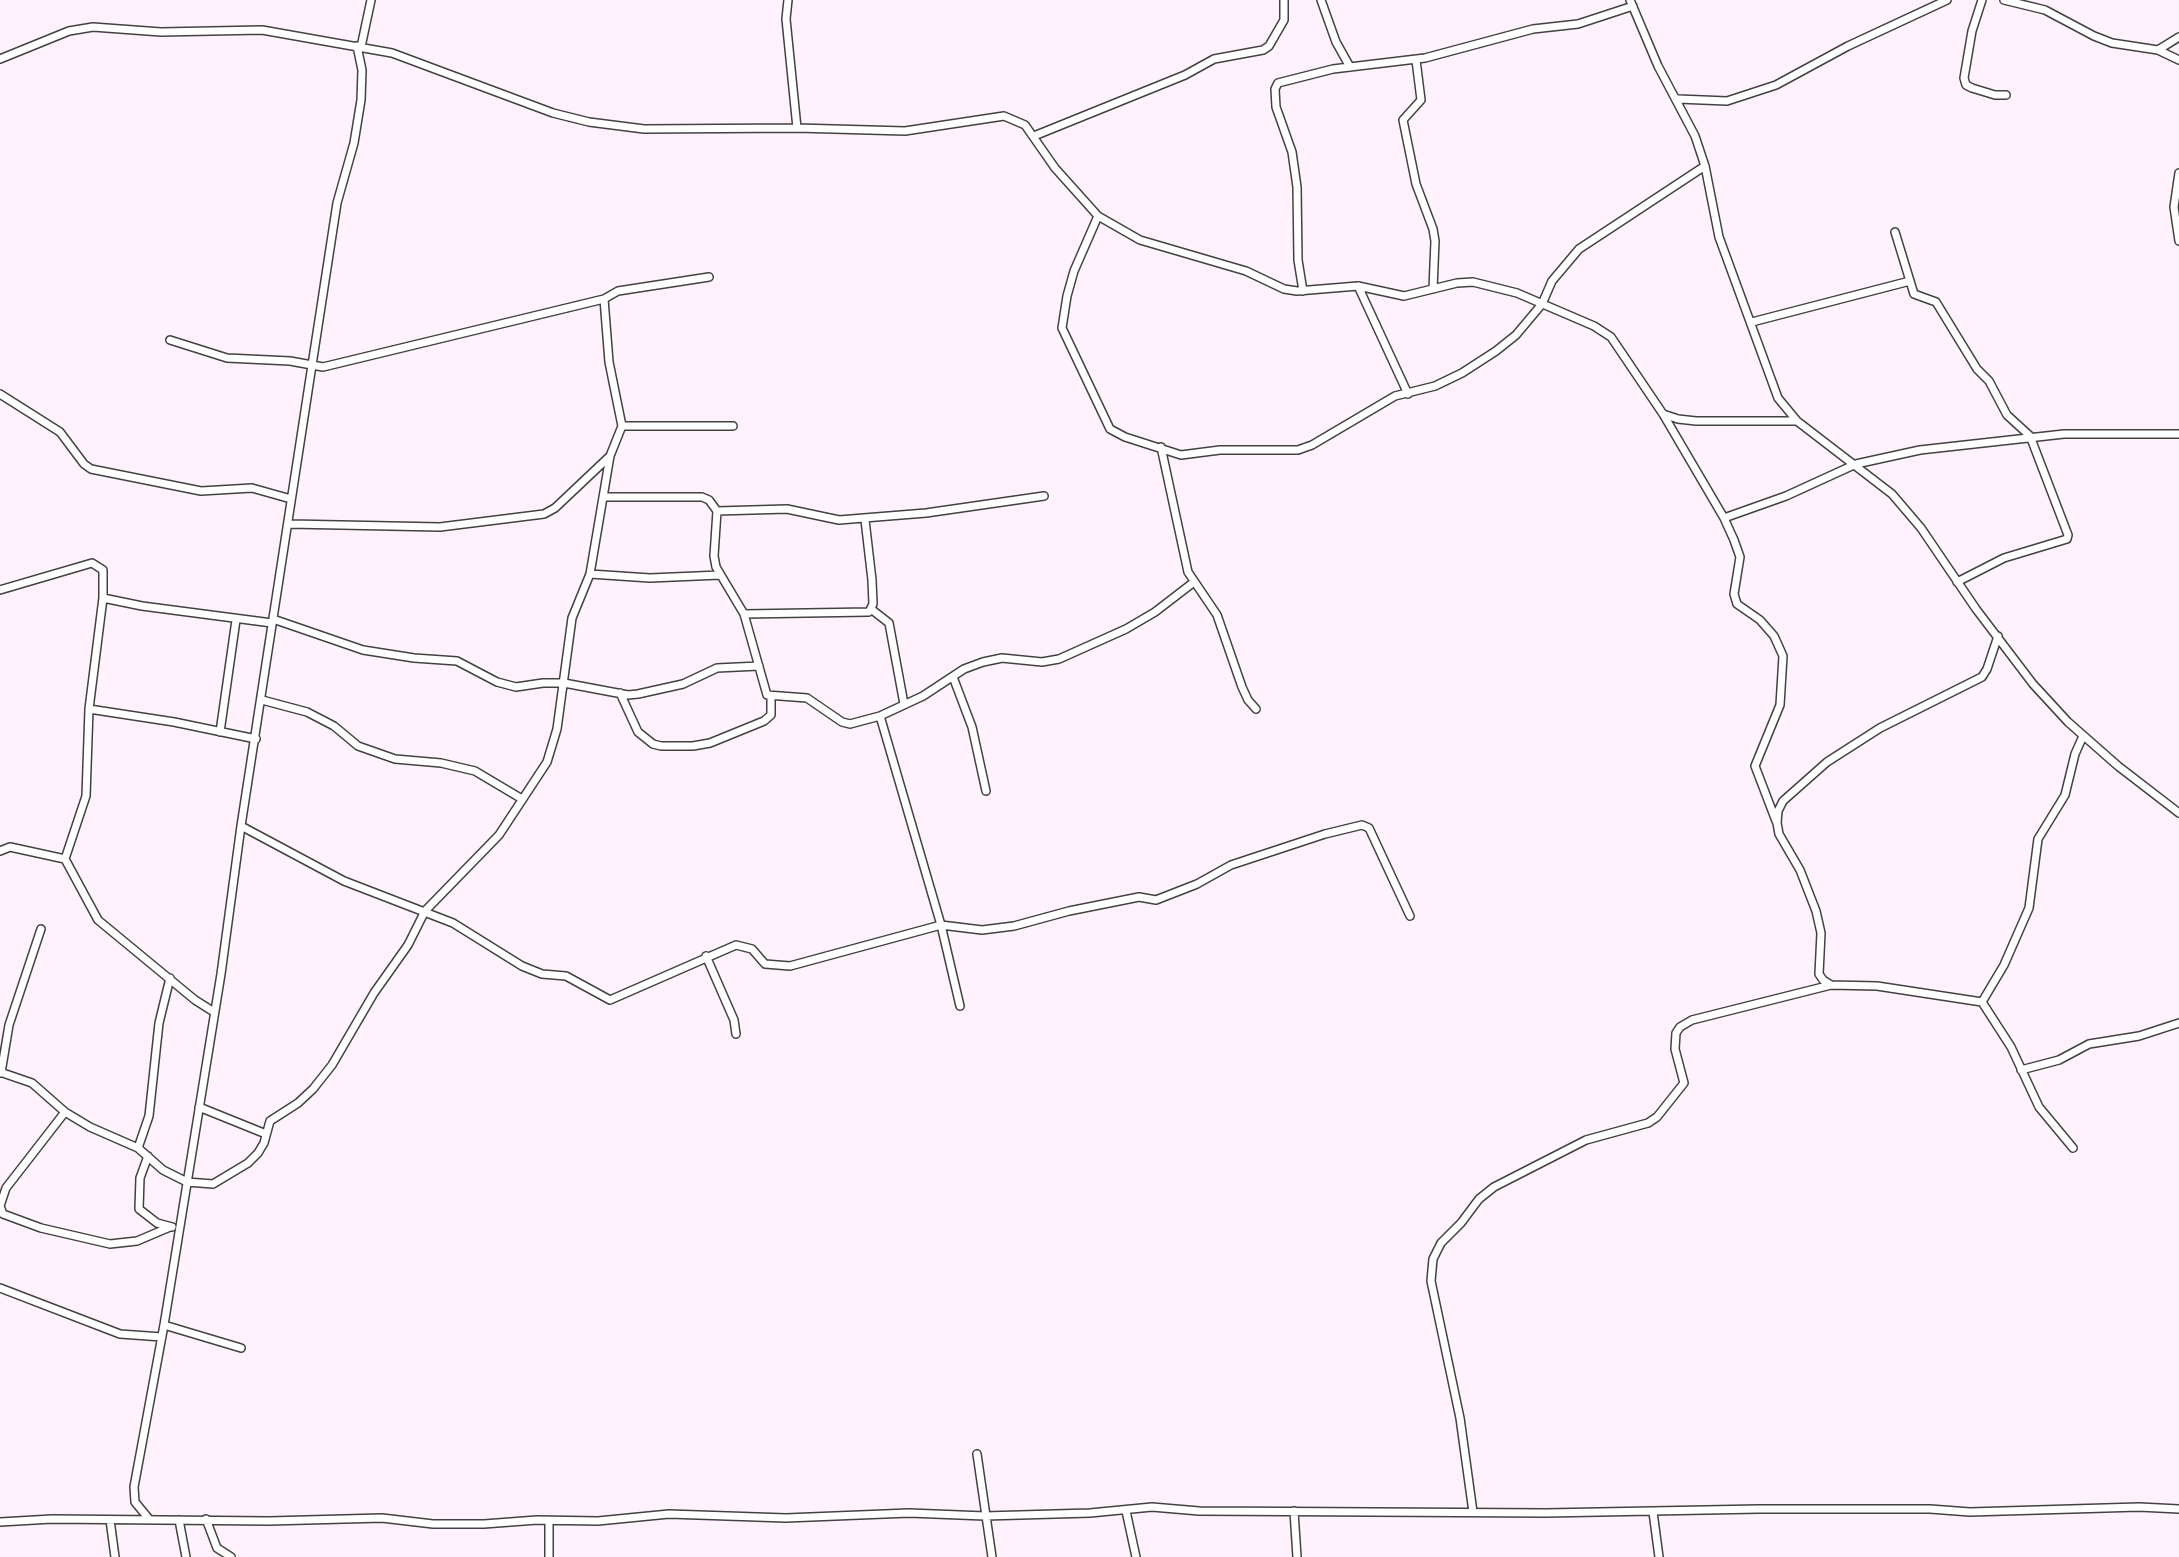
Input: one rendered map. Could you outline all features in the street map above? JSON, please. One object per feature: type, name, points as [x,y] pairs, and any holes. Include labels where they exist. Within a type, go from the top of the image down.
[{"type":"street","points":[[149,1519],[135,1502],[134,1487],[180,1228],[262,700],[272,621],[290,524],[291,499],[337,203],[354,143],[361,100],[362,70],[359,47],[371,0]]},
{"type":"street","points":[[788,0],[786,19],[797,128]]},
{"type":"street","points":[[1034,136],[1185,75],[1214,59],[1263,50],[1269,46],[1284,20],[1284,0]]},
{"type":"street","points":[[1321,0],[1336,42],[1350,67]]},
{"type":"street","points":[[1678,99],[1726,101],[1776,85],[1848,46],[1947,0]]},
{"type":"street","points":[[1982,0],[1972,31],[1964,78],[1966,85],[1972,88],[1995,95],[2006,95]]},
{"type":"street","points":[[2004,0],[2045,10],[2112,43],[2158,50],[2179,60]]},
{"type":"street","points":[[1303,291],[1298,260],[1297,187],[1292,152],[1278,117],[1275,89],[1278,83],[1289,78],[1350,67],[1416,60],[1533,29],[1578,24],[1631,3],[1658,66],[1678,99],[1695,136],[1705,166],[1719,237],[1778,398],[1797,421],[1892,494],[1914,519],[1957,582],[2033,684],[2083,736],[2179,813]]},
{"type":"street","points":[[0,59],[69,31],[93,27],[161,32],[262,30],[392,53],[553,113],[589,122],[644,129],[797,128],[905,131],[935,128],[994,115],[1011,117],[1020,122],[1034,136],[1054,168],[1098,216],[1140,240],[1246,271],[1284,289],[1303,291],[1358,286],[1404,296],[1457,283],[1473,282],[1517,293],[1594,326],[1611,337],[1663,414],[1724,518],[1740,557],[1734,594],[1737,604],[1760,620],[1774,636],[1783,656],[1780,705],[1755,766],[1779,834],[1800,870],[1816,911],[1821,933],[1819,974],[1831,985]]},
{"type":"street","points":[[2158,50],[2179,37]]},
{"type":"street","points":[[1416,60],[1421,100],[1403,120],[1416,183],[1433,229],[1433,289]]},
{"type":"street","points":[[1098,216],[1067,296],[1062,319],[1063,335],[1110,429],[1125,437],[1181,455],[1220,450],[1298,450],[1312,445],[1395,396],[1435,386],[1462,373],[1496,351],[1516,335],[1542,304],[1552,281],[1579,249],[1705,166]]},
{"type":"street","points":[[2179,173],[2174,207],[2179,241]]},
{"type":"street","points":[[1895,232],[1916,296],[1936,302],[1977,369],[1989,381],[2007,415],[2030,436],[2068,538],[2004,558],[1957,582]]},
{"type":"street","points":[[170,340],[227,358],[312,363],[322,367],[604,298],[618,291],[709,277]]},
{"type":"street","points":[[1752,322],[1910,281]]},
{"type":"street","points":[[1358,286],[1407,394]]},
{"type":"street","points":[[41,929],[9,1025],[1,1073],[32,1083],[65,1112],[90,1127],[138,1148],[163,1170],[187,1182],[204,1185],[221,1180],[248,1163],[258,1153],[273,1118],[298,1103],[314,1089],[332,1065],[374,993],[408,945],[425,911],[499,835],[547,762],[557,729],[572,618],[590,574],[610,456],[622,426],[609,362],[604,298]]},
{"type":"street","points":[[0,394],[60,432],[84,464],[92,469],[201,491],[252,488],[291,499]]},
{"type":"street","points":[[1663,414],[1696,421],[1797,421]]},
{"type":"street","points":[[622,426],[733,426]]},
{"type":"street","points":[[1724,518],[1786,496],[1856,465],[1920,450],[2030,436],[2122,432],[2179,434]]},
{"type":"street","points":[[1161,447],[1186,564],[1194,582],[1217,615],[1242,687],[1248,700],[1256,709]]},
{"type":"street","points":[[290,524],[440,527],[544,514],[555,508],[610,456]]},
{"type":"street","points":[[717,511],[787,509],[839,520],[865,520],[1044,496]]},
{"type":"street","points":[[603,497],[702,497],[709,500],[717,511],[714,556],[720,575],[744,614],[764,690],[771,697],[807,699],[836,718],[850,724],[880,716],[923,696],[964,669],[1002,658],[1042,662],[1059,659],[1126,629],[1155,612],[1194,582]]},
{"type":"street","points":[[744,614],[866,613],[871,609],[872,580],[865,520]]},
{"type":"street","points":[[0,590],[92,563],[99,566],[104,574],[89,709],[86,796],[65,859],[98,920],[195,1000],[214,1012]]},
{"type":"street","points":[[590,574],[650,578],[720,575]]},
{"type":"street","points":[[103,598],[236,620],[272,621],[363,650],[414,658],[457,661],[507,686],[564,682],[620,693],[638,694],[683,684],[717,668],[759,666]]},
{"type":"street","points":[[871,609],[889,623],[904,704]]},
{"type":"street","points":[[220,732],[236,620]]},
{"type":"street","points":[[1777,823],[1778,811],[1783,801],[1827,762],[1880,728],[1982,677],[1998,636]]},
{"type":"street","points":[[953,677],[972,727],[986,791]]},
{"type":"street","points":[[620,693],[638,732],[653,744],[662,746],[693,746],[710,743],[764,721],[771,715],[771,697]]},
{"type":"street","points":[[262,700],[308,712],[334,726],[358,746],[395,759],[441,763],[475,771],[522,799]]},
{"type":"street","points":[[89,709],[256,739]]},
{"type":"street","points":[[880,716],[941,925],[960,1006]]},
{"type":"street","points":[[1982,1002],[2004,965],[2030,908],[2038,838],[2065,795],[2075,754],[2083,736]]},
{"type":"street","points":[[241,826],[344,881],[453,923],[522,966],[542,974],[566,976],[610,1000],[706,956],[736,945],[744,945],[752,949],[765,964],[790,966],[941,925],[993,928],[1139,897],[1156,900],[1197,884],[1231,865],[1325,834],[1362,825],[1369,828],[1410,916]]},
{"type":"street","points":[[0,851],[10,847],[65,859]]},
{"type":"street","points":[[706,956],[735,1020],[736,1034]]},
{"type":"street","points":[[138,1148],[149,1116],[159,1023],[170,978]]},
{"type":"street","points":[[1473,1512],[1456,1398],[1431,1281],[1433,1258],[1441,1243],[1461,1223],[1479,1199],[1494,1187],[1586,1140],[1648,1123],[1656,1117],[1684,1083],[1676,1049],[1676,1033],[1680,1027],[1692,1020],[1831,985],[1876,986],[1982,1002],[2011,1047],[2039,1107],[2073,1148]]},
{"type":"street","points":[[2021,1070],[2059,1060],[2089,1044],[2139,1036],[2179,1023]]},
{"type":"street","points":[[199,1107],[266,1134]]},
{"type":"street","points":[[65,1112],[6,1188],[0,1206],[3,1214],[41,1228],[110,1244],[137,1241],[170,1227]]},
{"type":"street","points":[[148,1156],[139,1187],[139,1209],[150,1219],[170,1227],[180,1228]]},
{"type":"street","points":[[0,1288],[120,1334],[162,1337]]},
{"type":"street","points":[[164,1325],[242,1348]]},
{"type":"street","points":[[977,1454],[992,1557]]},
{"type":"street","points":[[0,1522],[52,1519],[343,1520],[382,1518],[433,1524],[537,1520],[549,1522],[608,1521],[669,1514],[786,1518],[909,1513],[985,1516],[1126,1511],[1152,1507],[1199,1511],[1473,1512],[1930,1509],[1970,1512],[2179,1509]]},
{"type":"street","points":[[1126,1511],[1136,1557]]},
{"type":"street","points":[[1294,1511],[1297,1557]]},
{"type":"street","points":[[1653,1512],[1659,1557]]},
{"type":"street","points":[[206,1519],[217,1548],[231,1557]]},
{"type":"street","points":[[110,1520],[115,1557]]},
{"type":"street","points":[[179,1520],[186,1557]]},
{"type":"street","points":[[549,1522],[549,1557]]}]
